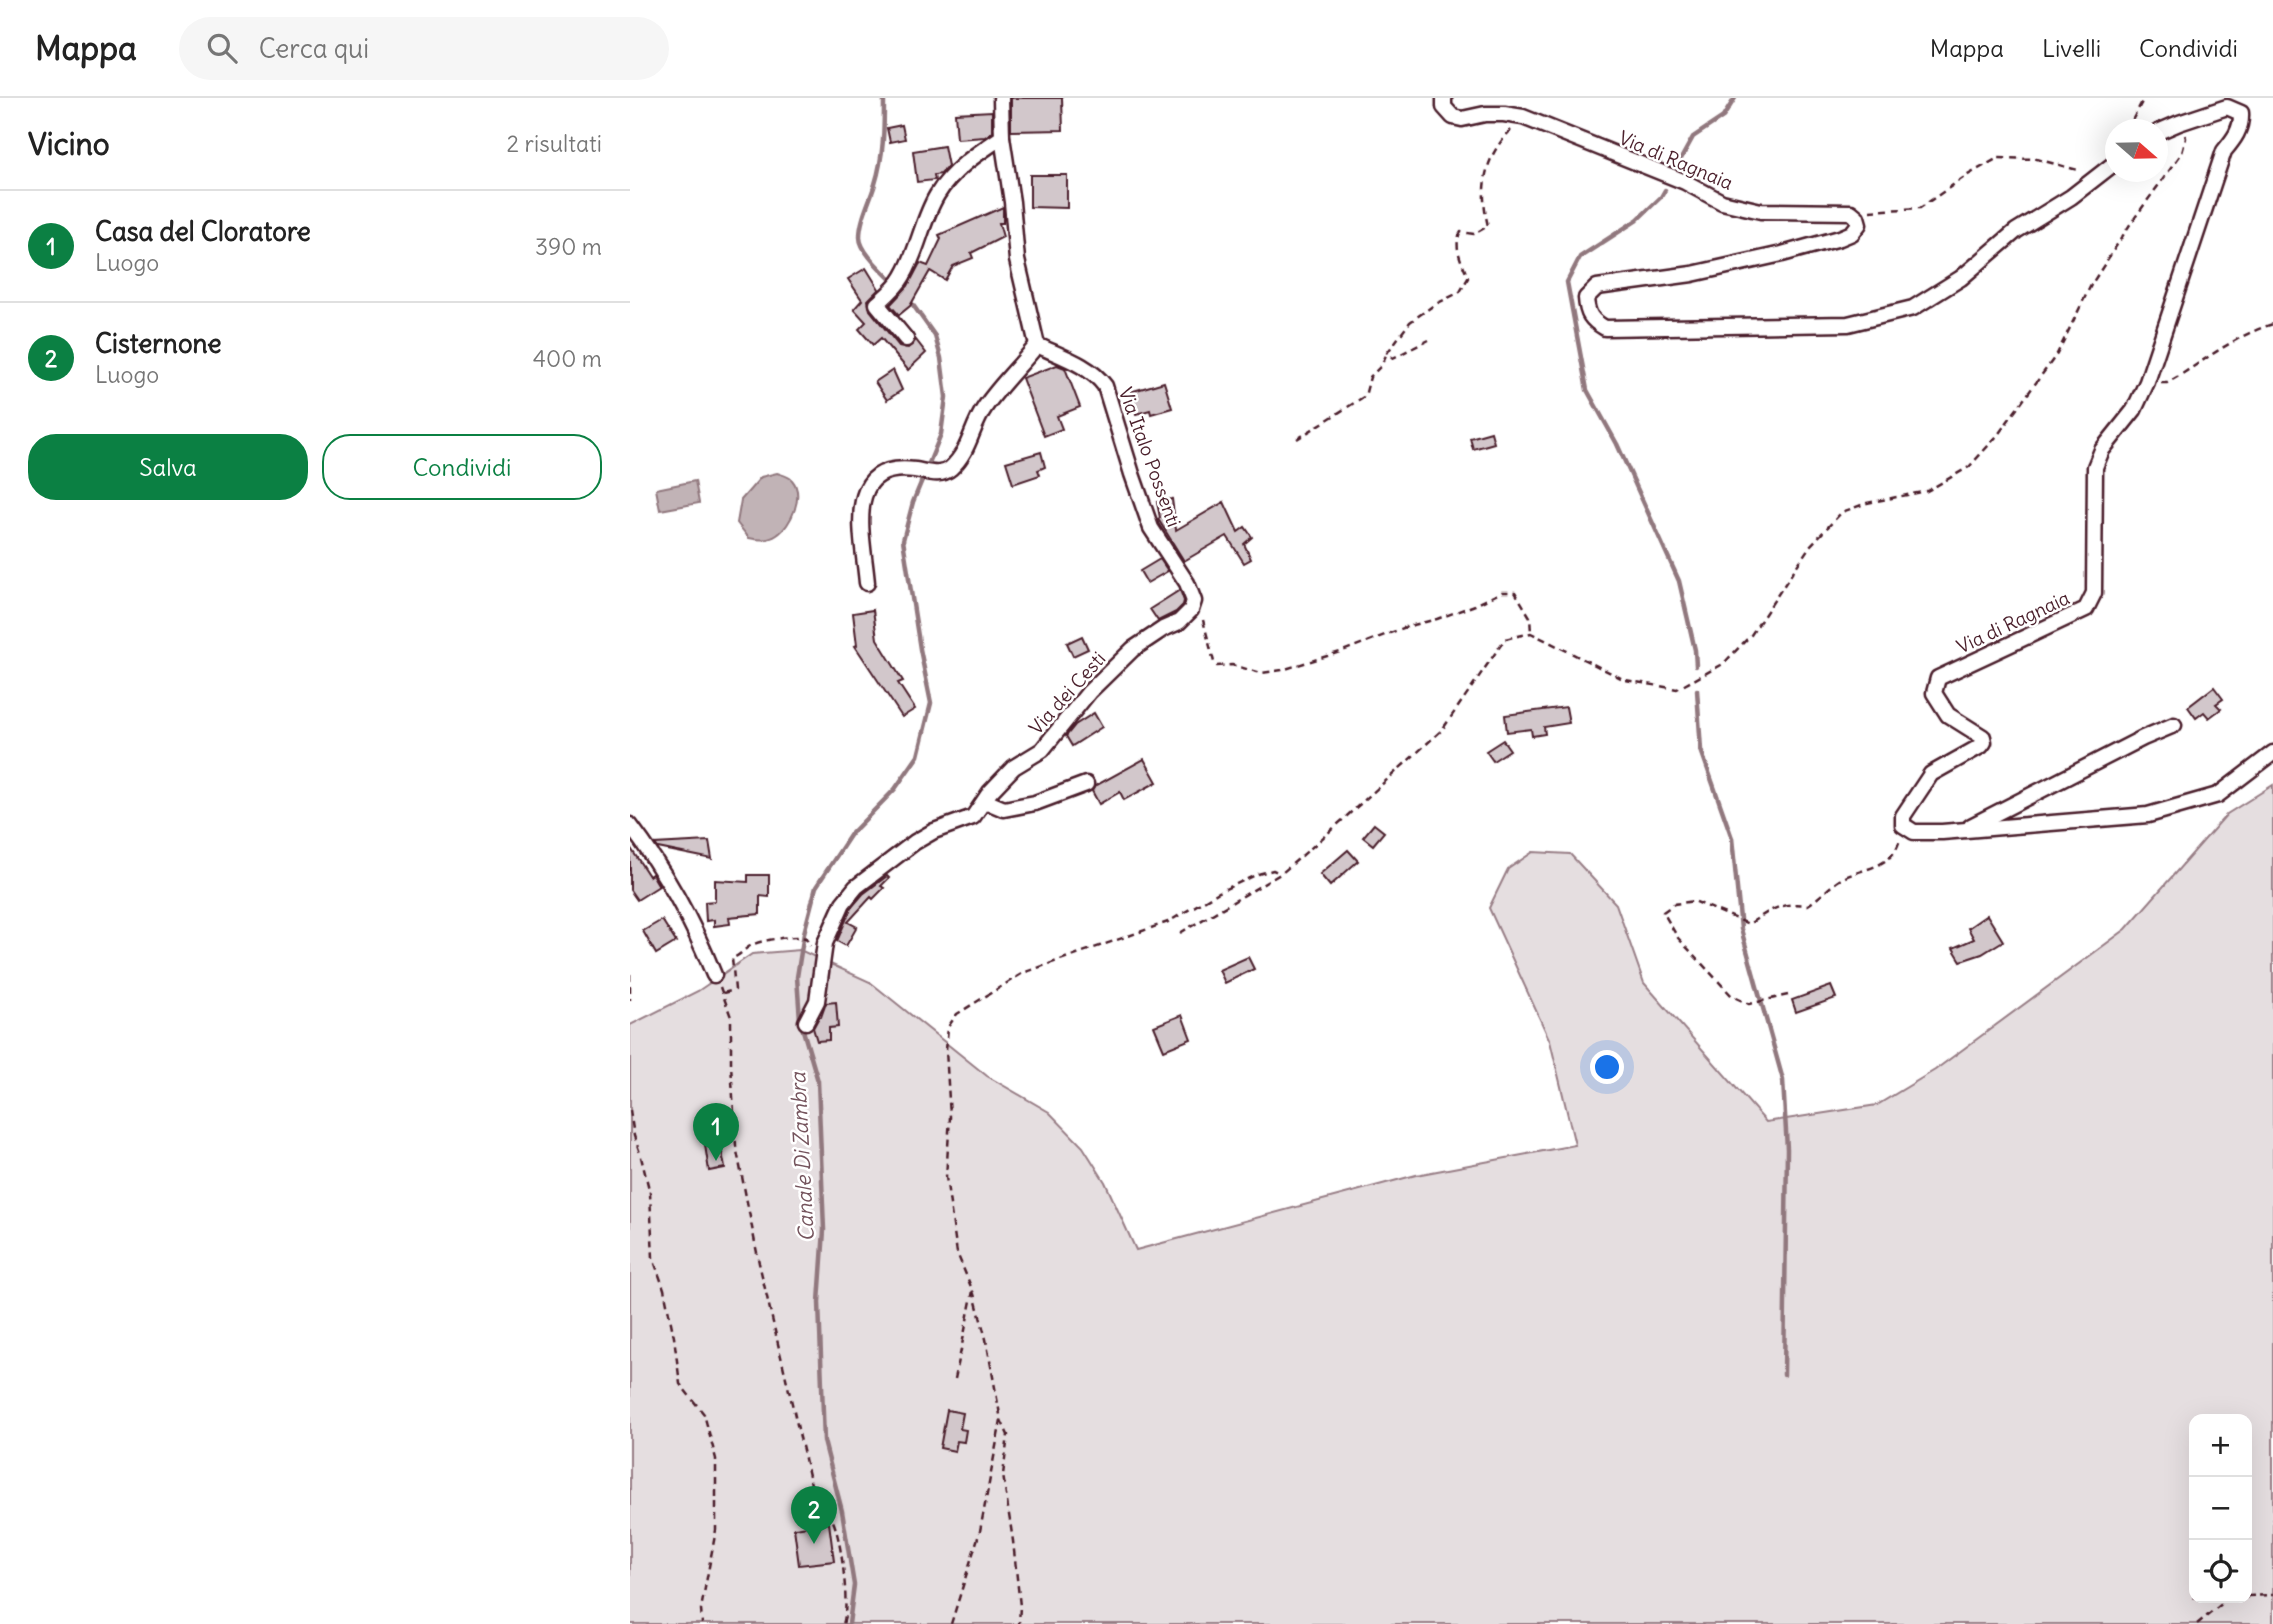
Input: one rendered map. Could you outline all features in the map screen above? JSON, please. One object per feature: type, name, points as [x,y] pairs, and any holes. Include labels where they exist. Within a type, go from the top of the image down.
[{"type":"street","points":[[867,583],[861,508],[866,488],[874,477],[901,468],[941,474],[948,470],[964,454],[984,408],[1037,345],[1017,260],[1002,136],[1001,98]]},
{"type":"street","name":"Via di Ragnaia","points":[[1444,98],[1444,107],[1453,117],[1462,119],[1485,114],[1523,117],[1685,182],[1722,202],[1761,211],[1850,212]]},
{"type":"street","name":"Via di Ragnaia","points":[[1903,825],[1903,816],[1931,774],[1984,743],[1983,737],[1948,715],[1934,693],[1938,678],[2086,609],[2094,593],[2095,467],[2102,450],[2134,410],[2147,382],[2224,151],[2242,123],[2241,113],[2227,107],[2168,128]]},
{"type":"street","points":[[906,339],[877,304],[900,281],[936,197],[959,169],[1002,136]]},
{"type":"street","points":[[1850,212],[1857,216],[1859,225],[1852,233],[1840,238],[1692,274],[1597,287],[1586,298],[1587,310],[1592,320],[1605,328],[1848,324],[1913,308],[1961,278],[2016,231],[2071,197],[2105,171]]},
{"type":"street","name":"Via Italo Possenti","points":[[1037,345],[1081,366],[1097,376],[1105,386],[1151,528],[1187,583],[1192,606]]},
{"type":"street","name":"Via dei Cesti","points":[[806,1022],[817,1002],[825,943],[843,903],[856,887],[915,842],[934,831],[973,817],[1014,767],[1042,750],[1089,692],[1133,649],[1178,622],[1192,606]]},
{"type":"street","points":[[1963,830],[2143,738],[2174,725]]},
{"type":"street","points":[[1903,825],[1914,832],[2148,815],[2218,795],[2273,753]]},
{"type":"street","points":[[985,801],[1004,809],[1035,803],[1086,784]]},
{"type":"street","points":[[630,825],[654,857],[714,975]]},
{"type":"path","points":[[2133,119],[2144,98]]},
{"type":"path","points":[[1297,439],[1365,396],[1370,376],[1381,366],[1387,353],[1410,322],[1434,305],[1460,292],[1468,278],[1457,247],[1457,238],[1461,232],[1474,234],[1488,226],[1483,205],[1485,176],[1498,143],[1523,117]]},
{"type":"path","points":[[1180,933],[1282,873],[1442,730],[1505,639],[1531,633],[1625,680],[1677,689],[1723,664],[1751,635],[1810,546],[1842,512],[1867,503],[1927,491],[1969,467],[1997,436],[2057,355],[2091,285],[2131,223],[2182,153],[2186,138],[2179,123]]},
{"type":"path","points":[[1850,212],[1920,208],[1966,176],[1998,158],[2037,159],[2098,176]]},
{"type":"path","points":[[2147,382],[2167,383],[2227,345],[2273,324]]},
{"type":"path","points":[[1387,353],[1393,358],[1429,340]]},
{"type":"path","points":[[1192,606],[1202,614],[1217,666],[1232,665],[1261,673],[1282,670],[1340,652],[1475,605],[1502,592],[1514,592],[1530,617],[1531,633]]},
{"type":"path","points":[[1788,995],[1749,1003],[1732,996],[1678,938],[1664,912],[1674,904],[1694,901],[1749,923],[1775,907],[1808,905],[1840,879],[1884,862],[1898,847],[1903,825]]},
{"type":"path","points":[[1019,1624],[1020,1606],[1003,1475],[1008,1435],[1001,1420],[986,1339],[973,1291],[957,1253],[946,1177],[950,1117],[946,1050],[948,1027],[957,1014],[1023,973],[1168,922],[1219,892],[1258,874],[1273,870],[1282,873]]},
{"type":"path","points":[[723,993],[735,990],[732,958],[739,956],[751,944],[782,937],[806,938]]},
{"type":"path","points":[[630,974],[630,1000]]},
{"type":"path","points":[[714,975],[730,1017],[738,1157],[759,1263],[814,1497],[833,1521],[845,1576],[847,1615],[843,1624]]},
{"type":"path","points":[[630,1110],[634,1136],[650,1193],[653,1258],[664,1289],[680,1384],[704,1414],[716,1459],[716,1530],[701,1609],[702,1624]]},
{"type":"path","points":[[955,1379],[973,1291]]},
{"type":"path","points":[[951,1624],[979,1531],[1001,1420]]},
{"type":"path","points":[[2252,1596],[2273,1595]]},
{"type":"path","points":[[2197,1624],[2223,1603]]},
{"type":"shaded area","points":[[777,473],[789,477],[796,486],[795,510],[787,525],[774,537],[763,540],[749,538],[737,523],[741,500],[761,477]]},
{"type":"shaded area","points":[[695,481],[699,503],[660,510],[656,489]]},
{"type":"shaded area","points":[[2273,785],[2273,1624],[630,1624],[630,1025],[698,991],[752,954],[800,950],[870,982],[987,1076],[1049,1112],[1083,1147],[1105,1182],[1136,1250],[1416,1175],[1575,1145],[1550,1041],[1489,908],[1508,869],[1533,852],[1570,854],[1616,904],[1644,983],[1766,1122],[1877,1105],[1935,1070],[2126,929],[2227,814]]},
{"type":"building","points":[[1011,98],[1062,98],[1063,130],[1011,131]]},
{"type":"building","points":[[992,111],[992,132],[985,137],[957,139],[955,113]]},
{"type":"building","points":[[902,125],[905,139],[890,142],[887,128]]},
{"type":"building","points":[[944,146],[948,166],[941,174],[934,175],[935,180],[917,182],[913,151]]},
{"type":"building","points":[[1030,175],[1067,175],[1067,208],[1030,207]]},
{"type":"building","points":[[1003,207],[1003,223],[999,223],[1003,237],[971,253],[973,258],[953,266],[945,280],[930,271],[910,306],[899,315],[890,305],[908,286],[920,263],[928,266],[941,239],[939,235]]},
{"type":"building","points":[[866,268],[879,289],[868,300],[870,310],[899,346],[908,348],[916,340],[926,353],[908,370],[881,338],[873,345],[859,329],[866,322],[854,309],[862,300],[848,279]]},
{"type":"building","points":[[1057,365],[1065,368],[1080,407],[1057,416],[1062,429],[1044,436],[1022,378]]},
{"type":"building","points":[[893,370],[902,390],[887,400],[875,382]]},
{"type":"building","points":[[1164,382],[1172,408],[1151,414],[1150,410],[1136,414],[1130,392]]},
{"type":"building","points":[[1491,432],[1494,443],[1473,449],[1470,438]]},
{"type":"building","points":[[1041,452],[1045,467],[1038,470],[1040,475],[1013,484],[1006,462]]},
{"type":"building","points":[[1172,499],[1176,530],[1224,502],[1238,532],[1245,527],[1252,537],[1244,544],[1251,559],[1244,563],[1227,536],[1184,561],[1158,519],[1157,502]]},
{"type":"building","points":[[1160,559],[1168,571],[1147,583],[1140,571]]},
{"type":"building","points":[[1180,590],[1183,605],[1176,612],[1158,621],[1150,609]]},
{"type":"building","points":[[873,610],[877,639],[903,681],[898,683],[915,709],[902,717],[855,646],[853,613]]},
{"type":"building","points":[[1082,636],[1088,649],[1073,656],[1067,643]]},
{"type":"building","points":[[2214,687],[2223,699],[2216,704],[2221,709],[2209,718],[2204,712],[2196,718],[2188,707]]},
{"type":"building","points":[[1566,707],[1569,723],[1544,727],[1545,734],[1532,736],[1531,729],[1507,732],[1505,715]]},
{"type":"building","points":[[1094,713],[1102,727],[1072,746],[1066,736],[1075,725]]},
{"type":"building","points":[[1503,740],[1510,750],[1493,761],[1486,751]]},
{"type":"building","points":[[1144,759],[1157,782],[1124,800],[1120,792],[1099,804],[1092,791],[1095,786]]},
{"type":"building","points":[[1374,824],[1384,832],[1373,845],[1363,837]]},
{"type":"building","points":[[709,841],[712,859],[658,848],[655,844]]},
{"type":"building","points":[[630,847],[659,886],[637,900],[630,890]]},
{"type":"building","points":[[1348,850],[1358,861],[1330,886],[1320,874]]},
{"type":"building","points":[[748,875],[769,875],[769,897],[760,896],[760,914],[729,917],[730,924],[714,926],[714,920],[706,921],[705,902],[715,901],[715,880],[748,882]]},
{"type":"building","points":[[887,876],[889,878],[881,886],[884,888],[873,899],[871,897],[848,922],[857,927],[846,946],[837,941],[851,908],[863,894]]},
{"type":"building","points":[[1987,915],[2003,941],[1982,954],[1961,961],[1953,948],[1974,939],[1968,928]]},
{"type":"building","points":[[662,920],[676,942],[656,954],[643,931]]},
{"type":"building","points":[[1248,957],[1254,969],[1225,983],[1219,970]]},
{"type":"building","points":[[1831,986],[1836,998],[1796,1012],[1792,1000]]},
{"type":"building","points":[[836,1002],[838,1027],[829,1028],[829,1040],[817,1041],[813,1028],[826,1003]]},
{"type":"building","points":[[1182,1015],[1191,1039],[1164,1050],[1154,1026]]},
{"type":"building","points":[[720,1142],[725,1168],[709,1171],[705,1145]]},
{"type":"building","points":[[947,1410],[963,1413],[960,1429],[966,1430],[964,1442],[957,1441],[955,1451],[940,1448]]},
{"type":"building","points":[[829,1523],[834,1561],[799,1565],[794,1528]]},
{"type":"waterway","points":[[884,98],[880,163],[863,217],[860,237],[868,256],[895,284]]},
{"type":"waterway","points":[[1677,166],[1693,137],[1723,117],[1735,98]]},
{"type":"waterway","points":[[1665,190],[1637,220],[1580,257],[1567,282],[1587,390],[1617,444],[1679,581],[1695,650],[1696,666]]},
{"type":"waterway","name":"Canale Di Zambra","points":[[849,1624],[854,1585],[842,1511],[824,1441],[819,1302],[824,1230],[818,1081],[800,1020],[797,977],[804,933],[816,887],[851,834],[895,789],[918,756],[931,703],[903,540],[913,502],[941,434],[946,397],[935,336],[908,298]]},
{"type":"waterway","points":[[1697,690],[1701,750],[1732,838],[1741,929],[1783,1080],[1787,1149],[1784,1375]]},
{"type":"place","name":"Casa del Cloratore","points":[[716,1161]]},
{"type":"place","name":"Cisternone","points":[[814,1544]]}]
